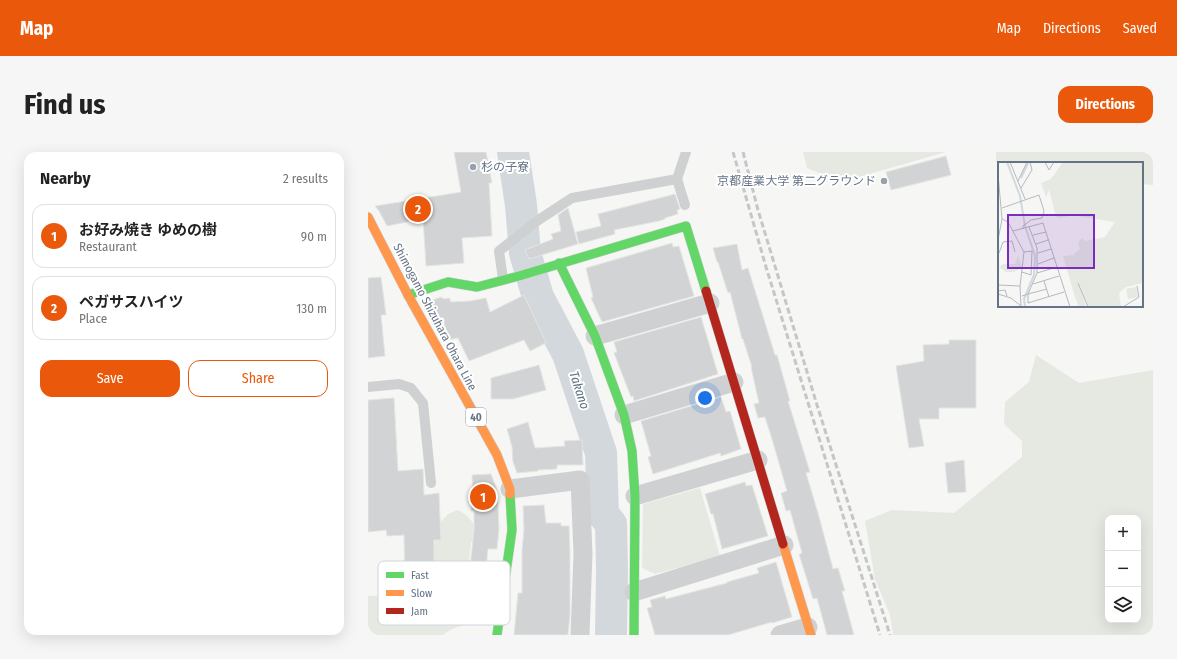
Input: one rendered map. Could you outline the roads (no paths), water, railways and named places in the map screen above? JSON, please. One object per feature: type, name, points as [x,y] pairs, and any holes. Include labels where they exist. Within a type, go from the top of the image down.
[{"type":"street","name":"Shimogamo Shizuhara Ohara Line","points":[[368,217],[408,295],[496,455],[510,489],[512,530],[508,561]]},
{"type":"street","points":[[408,295],[448,282],[477,286],[519,276],[686,226],[810,631],[780,635]]},
{"type":"street","points":[[559,263],[595,336],[624,415],[632,451],[635,496],[634,635]]},
{"type":"street","points":[[595,336],[710,303]]},
{"type":"street","points":[[624,415],[734,382]]},
{"type":"street","points":[[635,496],[758,460]]},
{"type":"street","points":[[510,489],[580,480],[583,554],[580,635]]},
{"type":"street","points":[[634,592],[784,545]]},
{"type":"street","name":"Shimogamo Shizuhara Ohara Line","points":[[497,635],[498,625]]},
{"type":"lane","points":[[685,205],[677,179],[686,152]]},
{"type":"lane","points":[[503,279],[499,251],[533,224],[572,198],[677,179]]},
{"type":"lane","points":[[368,387],[399,384],[411,388],[423,402],[431,483]]},
{"type":"waterway","name":"Takano","points":[[513,152],[521,205],[525,253],[538,297],[568,354],[601,453],[603,514],[611,524],[611,635]]},
{"type":"railway","points":[[733,152],[766,267],[880,635]]},
{"type":"railway","points":[[743,152],[758,210],[817,405],[890,635]]},
{"type":"place","name":"杉の子寮","points":[[473,167]]},
{"type":"place","name":"京都産業大学 第二グラウンド","points":[[884,181]]},
{"type":"place","name":"ペガサスハイツ","points":[[418,209]]},
{"type":"place","name":"お好み焼き ゆめの樹","points":[[483,497]]}]
